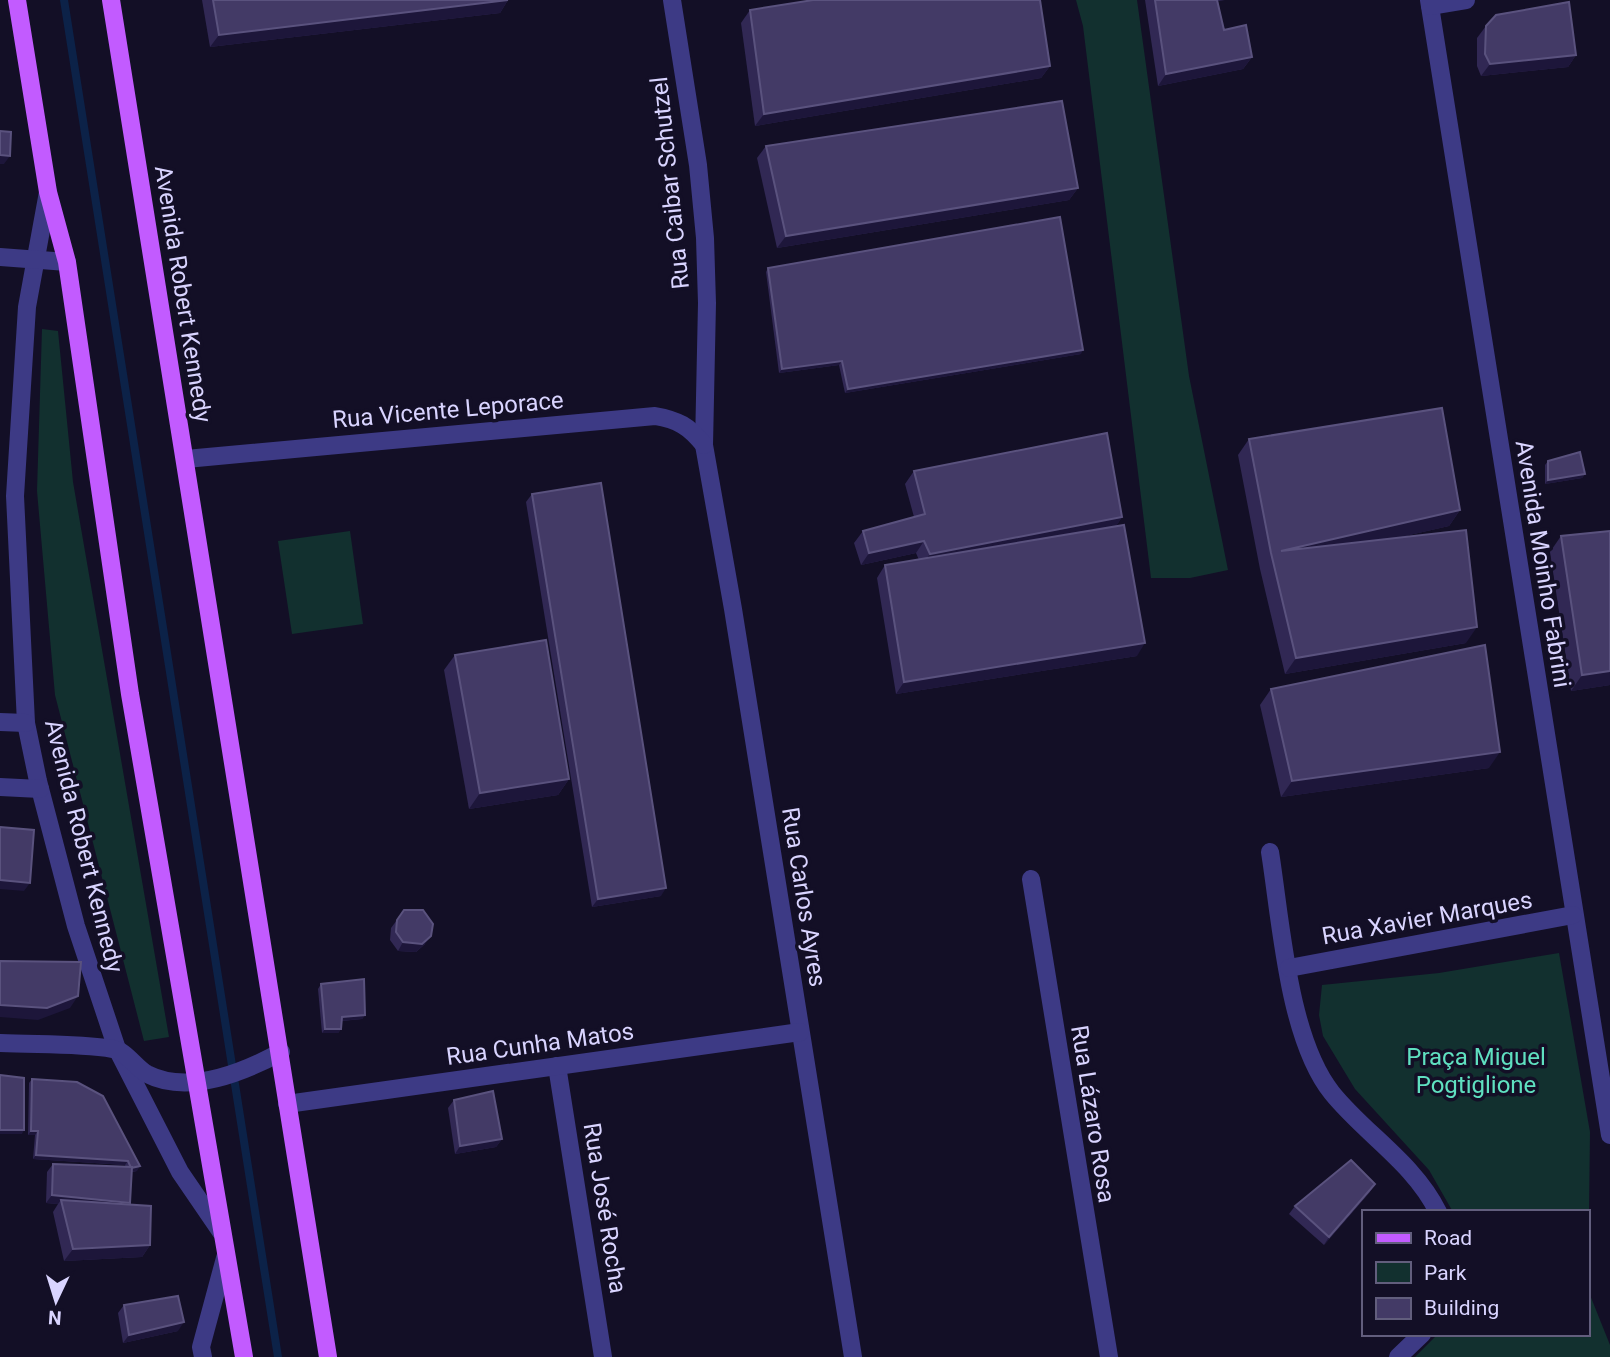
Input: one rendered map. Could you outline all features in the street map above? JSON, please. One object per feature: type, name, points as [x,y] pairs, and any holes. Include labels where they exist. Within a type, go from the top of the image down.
[{"type":"main road","name":"Avenida Robert Kennedy","points":[[17,0],[48,192],[67,262],[130,694],[244,1357]]},
{"type":"main road","name":"Avenida Robert Kennedy","points":[[111,0],[328,1357]]},
{"type":"street","name":"Rua Caibar Schutzel","points":[[672,0],[698,165],[705,238],[707,303],[704,445]]},
{"type":"street","points":[[1430,3],[1466,0]]},
{"type":"street","name":"Avenida Moinho Fabrini","points":[[1430,3],[1610,1135]]},
{"type":"street","name":"Avenida Robert Kennedy","points":[[48,192],[36,260],[8,496],[26,723],[40,789],[76,926],[117,1049],[180,1172],[221,1231]]},
{"type":"street","points":[[0,257],[67,262]]},
{"type":"street","name":"Rua Vicente Leporace","points":[[186,460],[654,416],[676,419],[691,429],[704,445]]},
{"type":"street","name":"Rua Carlos Ayres","points":[[704,445],[729,583],[853,1357]]},
{"type":"street","points":[[0,722],[26,723]]},
{"type":"street","points":[[0,787],[40,789]]},
{"type":"street","points":[[1270,852],[1298,1018],[1311,1056],[1332,1092],[1419,1180],[1437,1210]]},
{"type":"street","name":"Rua Lázaro Rosa","points":[[1031,879],[1110,1357]]},
{"type":"street","name":"Rua Xavier Marques","points":[[1289,968],[1573,915]]},
{"type":"street","name":"Rua Cunha Matos","points":[[287,1104],[800,1032]]},
{"type":"street","points":[[0,1043],[117,1049],[141,1070],[156,1078],[175,1082],[214,1077],[264,1061],[281,1052]]},
{"type":"street","name":"Rua José Rocha","points":[[557,1066],[603,1357]]},
{"type":"street","name":"Avenida Robert Kennedy","points":[[202,1357],[201,1347],[225,1258]]},
{"type":"street","points":[[1398,1357],[1420,1336]]},
{"type":"green space","points":[[1076,0],[1137,0],[1189,376],[1228,570],[1190,578],[1151,578],[1083,26]]},
{"type":"green space","points":[[42,329],[58,331],[73,482],[169,1037],[144,1041],[55,695],[37,491]]},
{"type":"green space","points":[[350,531],[363,624],[292,634],[278,541]]},
{"type":"green space","name":"Praça Miguel Pogtiglione","points":[[1559,953],[1590,1132],[1589,1211],[1452,1210],[1429,1170],[1355,1089],[1323,1036],[1319,1015],[1322,985],[1439,973]]},
{"type":"green space","name":"Praça Miguel Pogtiglione","points":[[1589,1292],[1610,1345],[1610,1357],[1415,1357],[1436,1336],[1589,1336]]},
{"type":"building","points":[[213,0],[508,0],[219,35]]},
{"type":"building","points":[[813,0],[1040,0],[1050,66],[764,114],[750,10]]},
{"type":"building","points":[[1155,0],[1217,0],[1224,30],[1246,25],[1252,57],[1166,74]]},
{"type":"building","points":[[1569,2],[1576,55],[1490,64],[1485,54],[1486,26],[1496,15]]},
{"type":"building","points":[[1062,101],[1078,188],[786,236],[766,146]]},
{"type":"building","points":[[0,131],[11,132],[10,156],[0,155]]},
{"type":"building","points":[[1060,217],[1083,350],[848,389],[842,361],[782,369],[768,268]]},
{"type":"building","points":[[1442,408],[1460,510],[1281,551],[1466,530],[1477,627],[1296,658],[1271,553],[1249,439]]},
{"type":"building","points":[[1107,433],[1122,517],[930,554],[924,541],[869,553],[863,531],[925,514],[914,471]]},
{"type":"building","points":[[1580,452],[1585,474],[1548,480],[1548,461]]},
{"type":"building","points":[[601,483],[666,888],[598,899],[532,494]]},
{"type":"building","points":[[1124,525],[1145,643],[904,682],[885,565]]},
{"type":"building","points":[[1610,531],[1610,671],[1582,675],[1561,536]]},
{"type":"building","points":[[546,640],[569,779],[480,793],[455,655]]},
{"type":"building","points":[[1485,645],[1500,752],[1292,781],[1271,689]]},
{"type":"building","points":[[0,827],[34,830],[30,883],[0,880]]},
{"type":"building","points":[[404,910],[423,910],[433,924],[431,936],[422,944],[403,942],[396,932],[397,920]]},
{"type":"building","points":[[0,961],[81,962],[78,996],[47,1008],[0,1005]]},
{"type":"building","points":[[364,979],[365,1015],[342,1017],[341,1029],[325,1029],[321,984]]},
{"type":"building","points":[[0,1075],[24,1078],[24,1130],[0,1130]]},
{"type":"building","points":[[32,1079],[77,1082],[103,1096],[140,1166],[131,1168],[128,1161],[36,1155],[38,1131],[31,1131]]},
{"type":"building","points":[[493,1091],[502,1139],[460,1146],[454,1100]]},
{"type":"building","points":[[1351,1160],[1375,1184],[1329,1237],[1295,1206]]},
{"type":"building","points":[[53,1164],[132,1167],[130,1203],[52,1195]]},
{"type":"building","points":[[61,1200],[151,1206],[150,1245],[73,1249]]},
{"type":"building","points":[[178,1296],[184,1322],[129,1335],[124,1305]]},
{"type":"waterway","points":[[64,0],[278,1357]]}]
